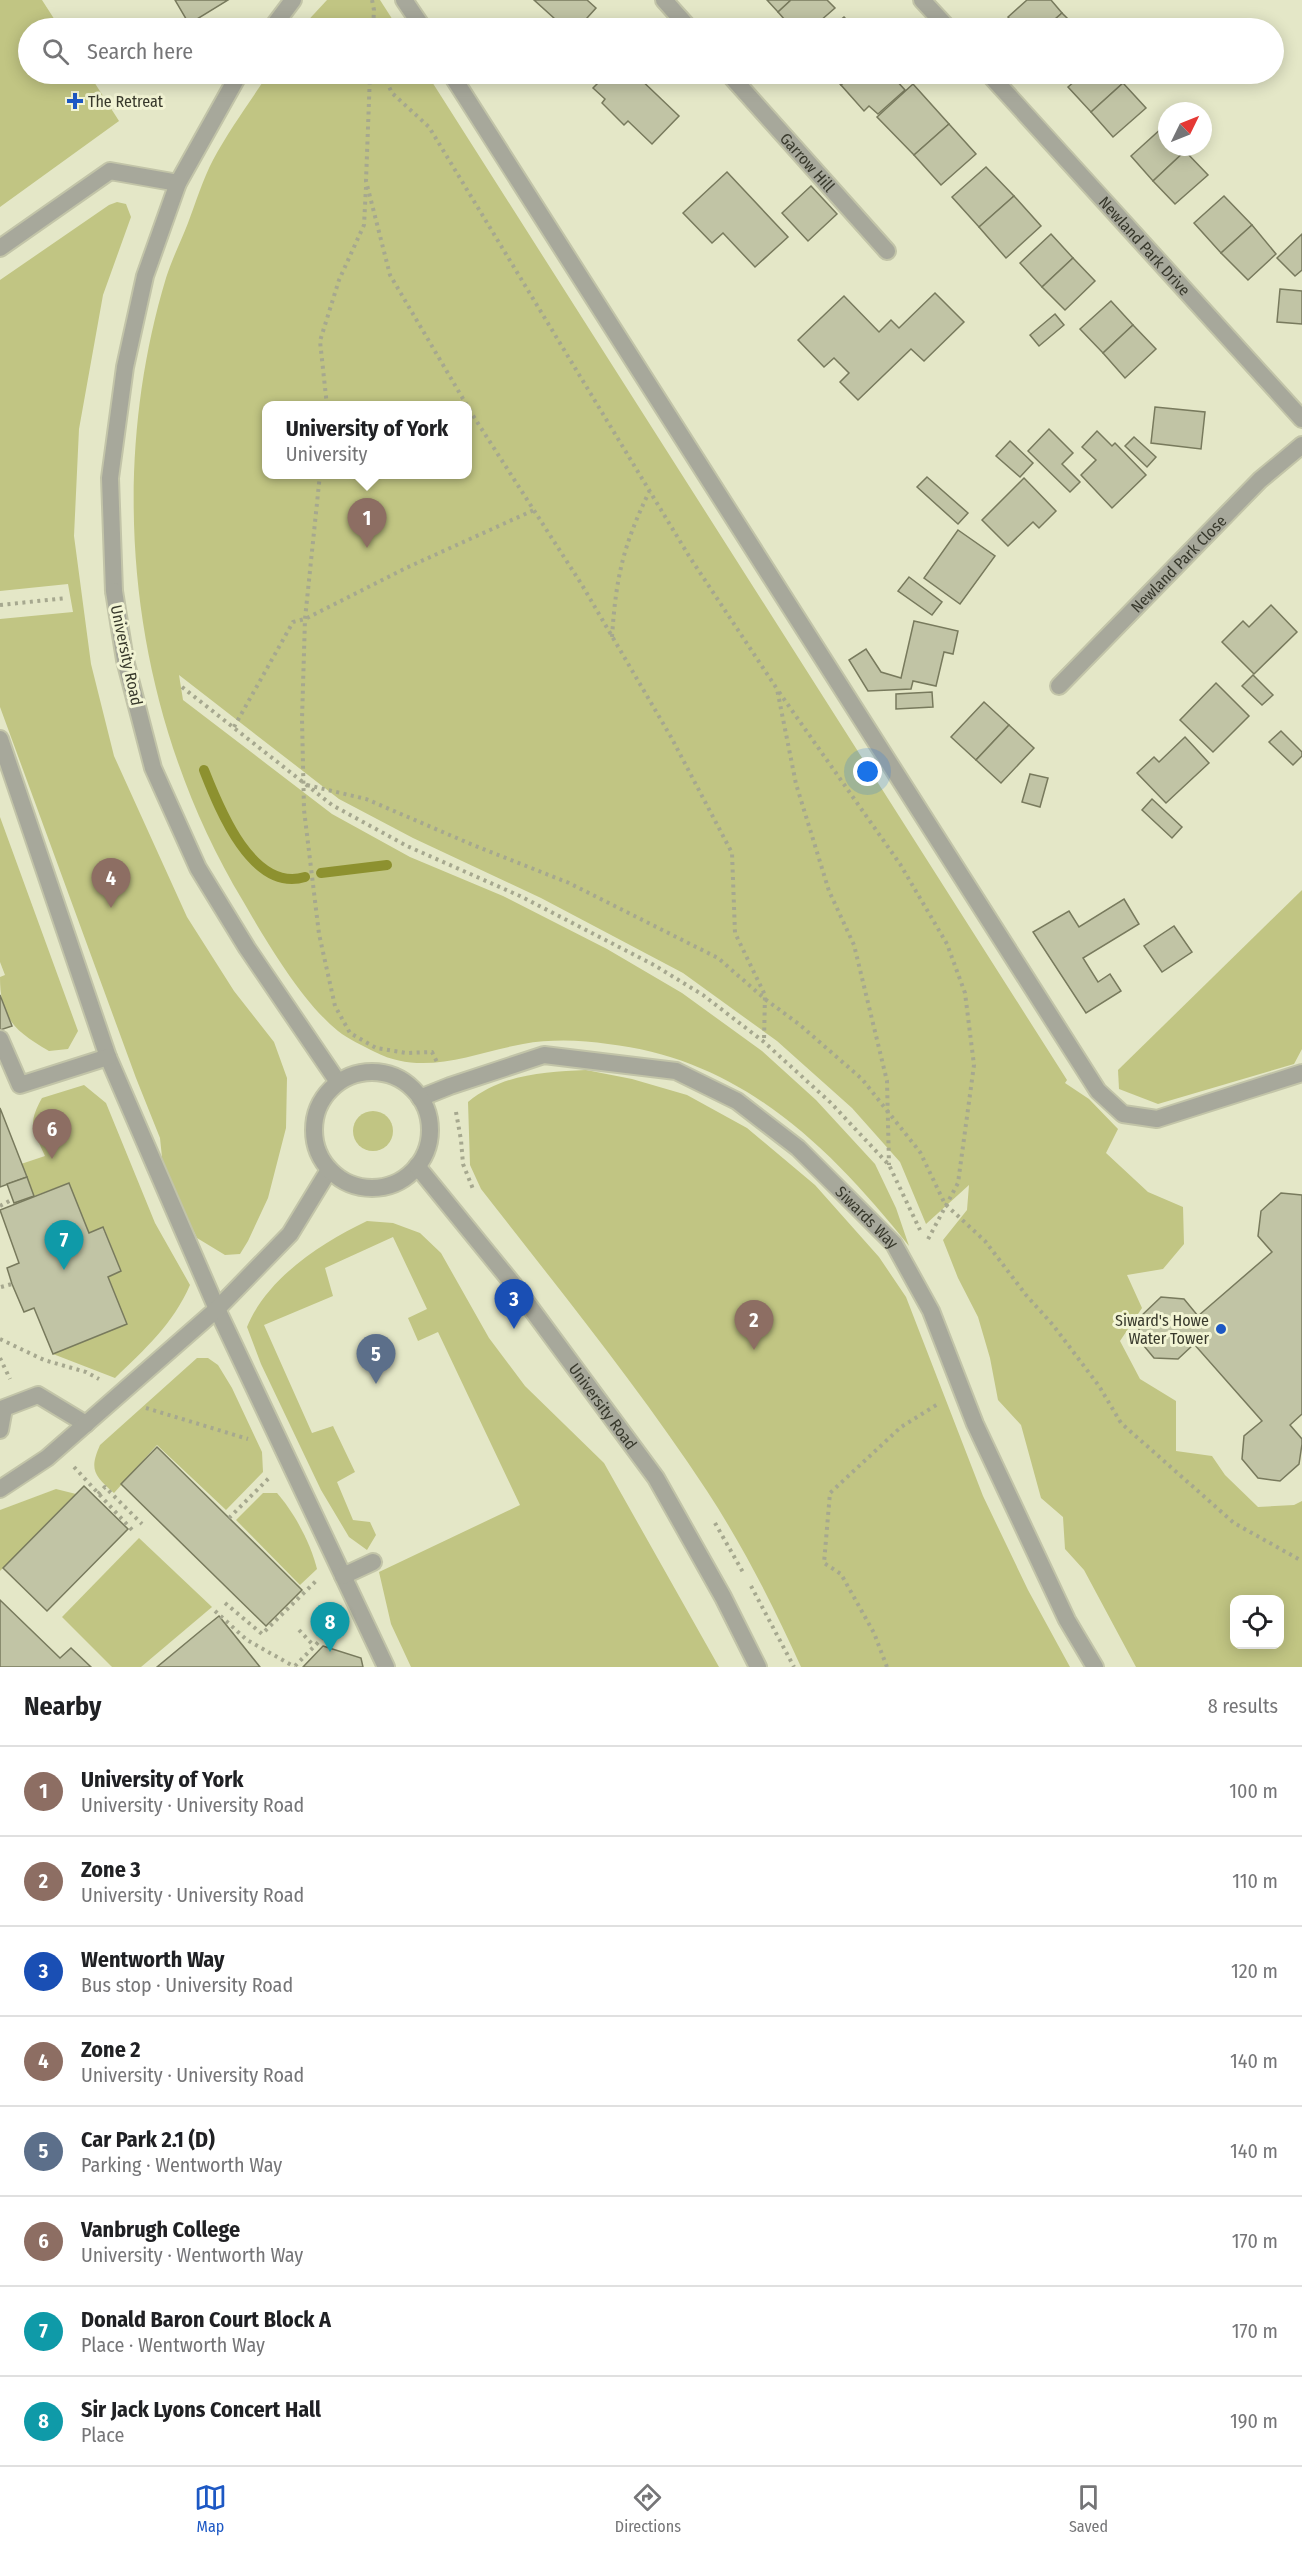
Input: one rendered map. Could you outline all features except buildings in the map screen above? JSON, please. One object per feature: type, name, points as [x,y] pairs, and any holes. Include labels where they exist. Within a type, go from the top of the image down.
[{"type":"street","points":[[280,18],[293,0]]},
{"type":"street","points":[[404,0],[416,18]]},
{"type":"street","points":[[664,0],[680,18]]},
{"type":"street","points":[[922,0],[939,18]]},
{"type":"street","name":"University Road","points":[[233,84],[178,183],[145,276],[125,367],[110,478],[114,591],[125,660],[153,768],[198,868],[247,948],[338,1082]]},
{"type":"street","points":[[458,84],[1098,1091],[1123,1114],[1157,1119],[1302,1073]]},
{"type":"street","name":"Garrow Hill","points":[[738,84],[887,251]]},
{"type":"street","name":"Newland Park Drive","points":[[998,84],[1302,419]]},
{"type":"street","points":[[0,248],[110,171],[178,183]]},
{"type":"street","name":"Newland Park Close","points":[[1059,686],[1260,480],[1302,445]]},
{"type":"street","points":[[0,740],[108,1057],[217,1309],[386,1667]]},
{"type":"street","points":[[0,1039],[20,1085],[108,1057]]},
{"type":"street","name":"Siwards Way","points":[[420,1098],[544,1055],[676,1071],[737,1101],[798,1148],[894,1244],[932,1311],[975,1424],[1067,1620],[1095,1667]]},
{"type":"street","points":[[357,1074],[386,1074],[405,1082],[420,1098],[428,1117],[429,1137],[426,1151],[417,1166],[400,1181],[385,1187],[367,1188],[348,1183],[329,1170],[318,1154],[313,1127],[318,1107],[329,1090],[338,1082],[357,1074]]},
{"type":"street","name":"University Road","points":[[417,1166],[513,1284],[656,1478],[723,1597],[758,1667]]},
{"type":"street","points":[[0,1489],[58,1448],[217,1309],[290,1234],[329,1170]]},
{"type":"street","points":[[0,1431],[4,1408],[38,1395],[86,1424]]},
{"type":"street","points":[[343,1576],[373,1562]]},
{"type":"path","points":[[372,0],[374,18]]},
{"type":"path","points":[[327,401],[320,341],[339,280],[364,225],[370,84]]},
{"type":"path","points":[[388,84],[392,93],[429,127],[689,556],[777,689],[900,864],[947,944],[965,993],[974,1065],[958,1183],[926,1243]]},
{"type":"path","points":[[366,181],[390,275],[464,401]]},
{"type":"path","points":[[472,414],[612,637],[671,737],[732,854],[735,933],[765,999],[764,1042]]},
{"type":"path","points":[[319,479],[305,619],[302,719],[304,810],[319,934],[335,1006],[351,1033],[376,1048],[406,1053],[432,1052],[450,1086],[462,1140],[463,1164],[474,1192]]},
{"type":"path","points":[[612,637],[615,591],[622,555],[650,491]]},
{"type":"path","points":[[234,727],[293,622],[305,619],[406,568],[534,510]]},
{"type":"path","points":[[0,604],[67,598]]},
{"type":"path","points":[[182,687],[332,805],[406,846],[520,896],[654,965],[703,995],[764,1042],[831,1103],[889,1165],[887,1081],[854,945],[829,891],[803,805],[777,689]]},
{"type":"path","points":[[303,784],[366,799],[569,883],[718,958],[862,1079],[920,1152],[945,1204],[985,1241],[1026,1295],[1053,1325],[1099,1386],[1120,1423],[1234,1523],[1301,1560]]},
{"type":"path","points":[[0,1206],[13,1199]]},
{"type":"path","points":[[0,1288],[12,1284]]},
{"type":"path","points":[[887,1667],[874,1633],[842,1574],[824,1563],[830,1493],[901,1427],[961,1389]]},
{"type":"path","points":[[58,1448],[134,1532]]},
{"type":"path","points":[[229,1518],[288,1459]]},
{"type":"path","points":[[98,1494],[105,1487],[142,1524]]},
{"type":"path","points":[[713,1518],[794,1667]]},
{"type":"path","points":[[225,1603],[262,1634],[307,1589]]},
{"type":"path","points":[[215,1611],[247,1640],[295,1667],[355,1604]]},
{"type":"path","points":[[299,1630],[314,1646]]},
{"type":"green space","points":[[0,0],[42,0],[54,18],[18,18],[18,84],[95,84],[119,121],[0,207]]},
{"type":"green space","points":[[327,0],[380,0],[392,18],[310,18]]},
{"type":"green space","points":[[261,84],[433,84],[1067,1080],[1065,1083],[1089,1099],[1118,1129],[1106,1153],[1148,1192],[1183,1207],[1184,1244],[1163,1269],[1127,1275],[1142,1308],[1120,1341],[1140,1379],[1176,1401],[1176,1451],[1212,1456],[1225,1475],[1258,1507],[1294,1505],[1302,1501],[1302,1667],[1136,1667],[1084,1570],[1065,1549],[1063,1517],[1041,1498],[1021,1425],[998,1400],[990,1358],[978,1317],[958,1278],[943,1240],[967,1210],[969,1185],[926,1224],[900,1162],[852,1108],[777,1041],[683,973],[541,898],[413,838],[339,799],[179,675],[183,700],[332,814],[410,857],[503,896],[607,949],[682,993],[762,1051],[816,1100],[875,1164],[896,1208],[909,1246],[879,1209],[814,1142],[778,1113],[741,1088],[700,1068],[656,1053],[577,1041],[534,1042],[449,1061],[412,1063],[375,1052],[346,1037],[325,1019],[298,988],[243,901],[205,830],[175,755],[154,677],[140,598],[134,517],[136,436],[147,356],[166,278],[209,167]]},
{"type":"green space","points":[[117,202],[126,204],[131,217],[103,295],[79,429],[74,536],[91,664],[114,756],[187,917],[234,991],[274,1042],[287,1078],[286,1128],[268,1198],[240,1254],[225,1255],[197,1238],[163,1167],[160,1138],[0,707],[0,619],[73,612],[68,584],[0,591],[0,280],[109,205]]},
{"type":"green space","points":[[0,817],[78,1031],[68,1049],[49,1051],[27,1037],[12,1022],[3,1003],[0,977],[5,975],[0,962]]},
{"type":"green space","points":[[1302,890],[1302,1049],[1294,1064],[1158,1104],[1119,1089],[1118,1070]]},
{"type":"green space","points":[[586,1070],[632,1079],[687,1095],[747,1128],[815,1185],[879,1257],[906,1297],[983,1496],[1028,1590],[1070,1667],[801,1667],[757,1577],[707,1491],[625,1375],[481,1189],[470,1165],[468,1102],[495,1085],[509,1080],[539,1074]]},
{"type":"green space","points":[[84,1085],[106,1103],[155,1223],[190,1285],[167,1324],[115,1378],[53,1354],[127,1324],[108,1277],[121,1271],[104,1228],[89,1233],[69,1183],[34,1196],[21,1164],[45,1156],[33,1127],[34,1115],[42,1098]]},
{"type":"green space","points":[[373,1111],[387,1117],[393,1131],[387,1145],[373,1151],[359,1145],[353,1131],[359,1117]]},
{"type":"green space","points":[[367,1221],[393,1223],[420,1233],[441,1253],[489,1338],[525,1386],[604,1463],[719,1667],[411,1667],[391,1624],[379,1572],[520,1505],[438,1332],[418,1341],[408,1318],[427,1309],[393,1237],[325,1268],[333,1296],[264,1325],[312,1433],[333,1426],[355,1472],[337,1482],[353,1520],[370,1522],[376,1535],[367,1550],[349,1537],[321,1490],[261,1364],[247,1327],[256,1309],[268,1293],[297,1264],[314,1251]]},
{"type":"green space","points":[[197,1358],[208,1358],[218,1365],[232,1388],[262,1452],[263,1472],[226,1510],[157,1445],[114,1493],[95,1472],[94,1466],[100,1445]]},
{"type":"green space","points":[[56,1489],[76,1494],[0,1571],[0,1510]]},
{"type":"green space","points":[[263,1493],[277,1493],[296,1519],[311,1549],[317,1569],[300,1585],[236,1520]]},
{"type":"green space","points":[[139,1538],[212,1607],[141,1667],[112,1667],[62,1617]]},
{"type":"waterway","points":[[204,770],[229,825],[240,844],[254,860],[269,872],[286,879],[305,877]]},
{"type":"waterway","points":[[321,873],[387,865]]},
{"type":"place","name":"The Retreat","points":[[75,101]]},
{"type":"place","name":"University of York","points":[[367,548]]},
{"type":"place","name":"Zone 2","points":[[111,908]]},
{"type":"place","name":"Vanbrugh College","points":[[52,1159]]},
{"type":"place","name":"Donald Baron Court Block A","points":[[64,1270]]},
{"type":"place","name":"Wentworth Way","points":[[514,1329]]},
{"type":"place","name":"Siward's Howe Water Tower","points":[[1221,1329]]},
{"type":"place","name":"Zone 3","points":[[754,1350]]},
{"type":"place","name":"Car Park 2.1 (D)","points":[[376,1384]]},
{"type":"place","name":"Sir Jack Lyons Concert Hall","points":[[330,1652]]}]
